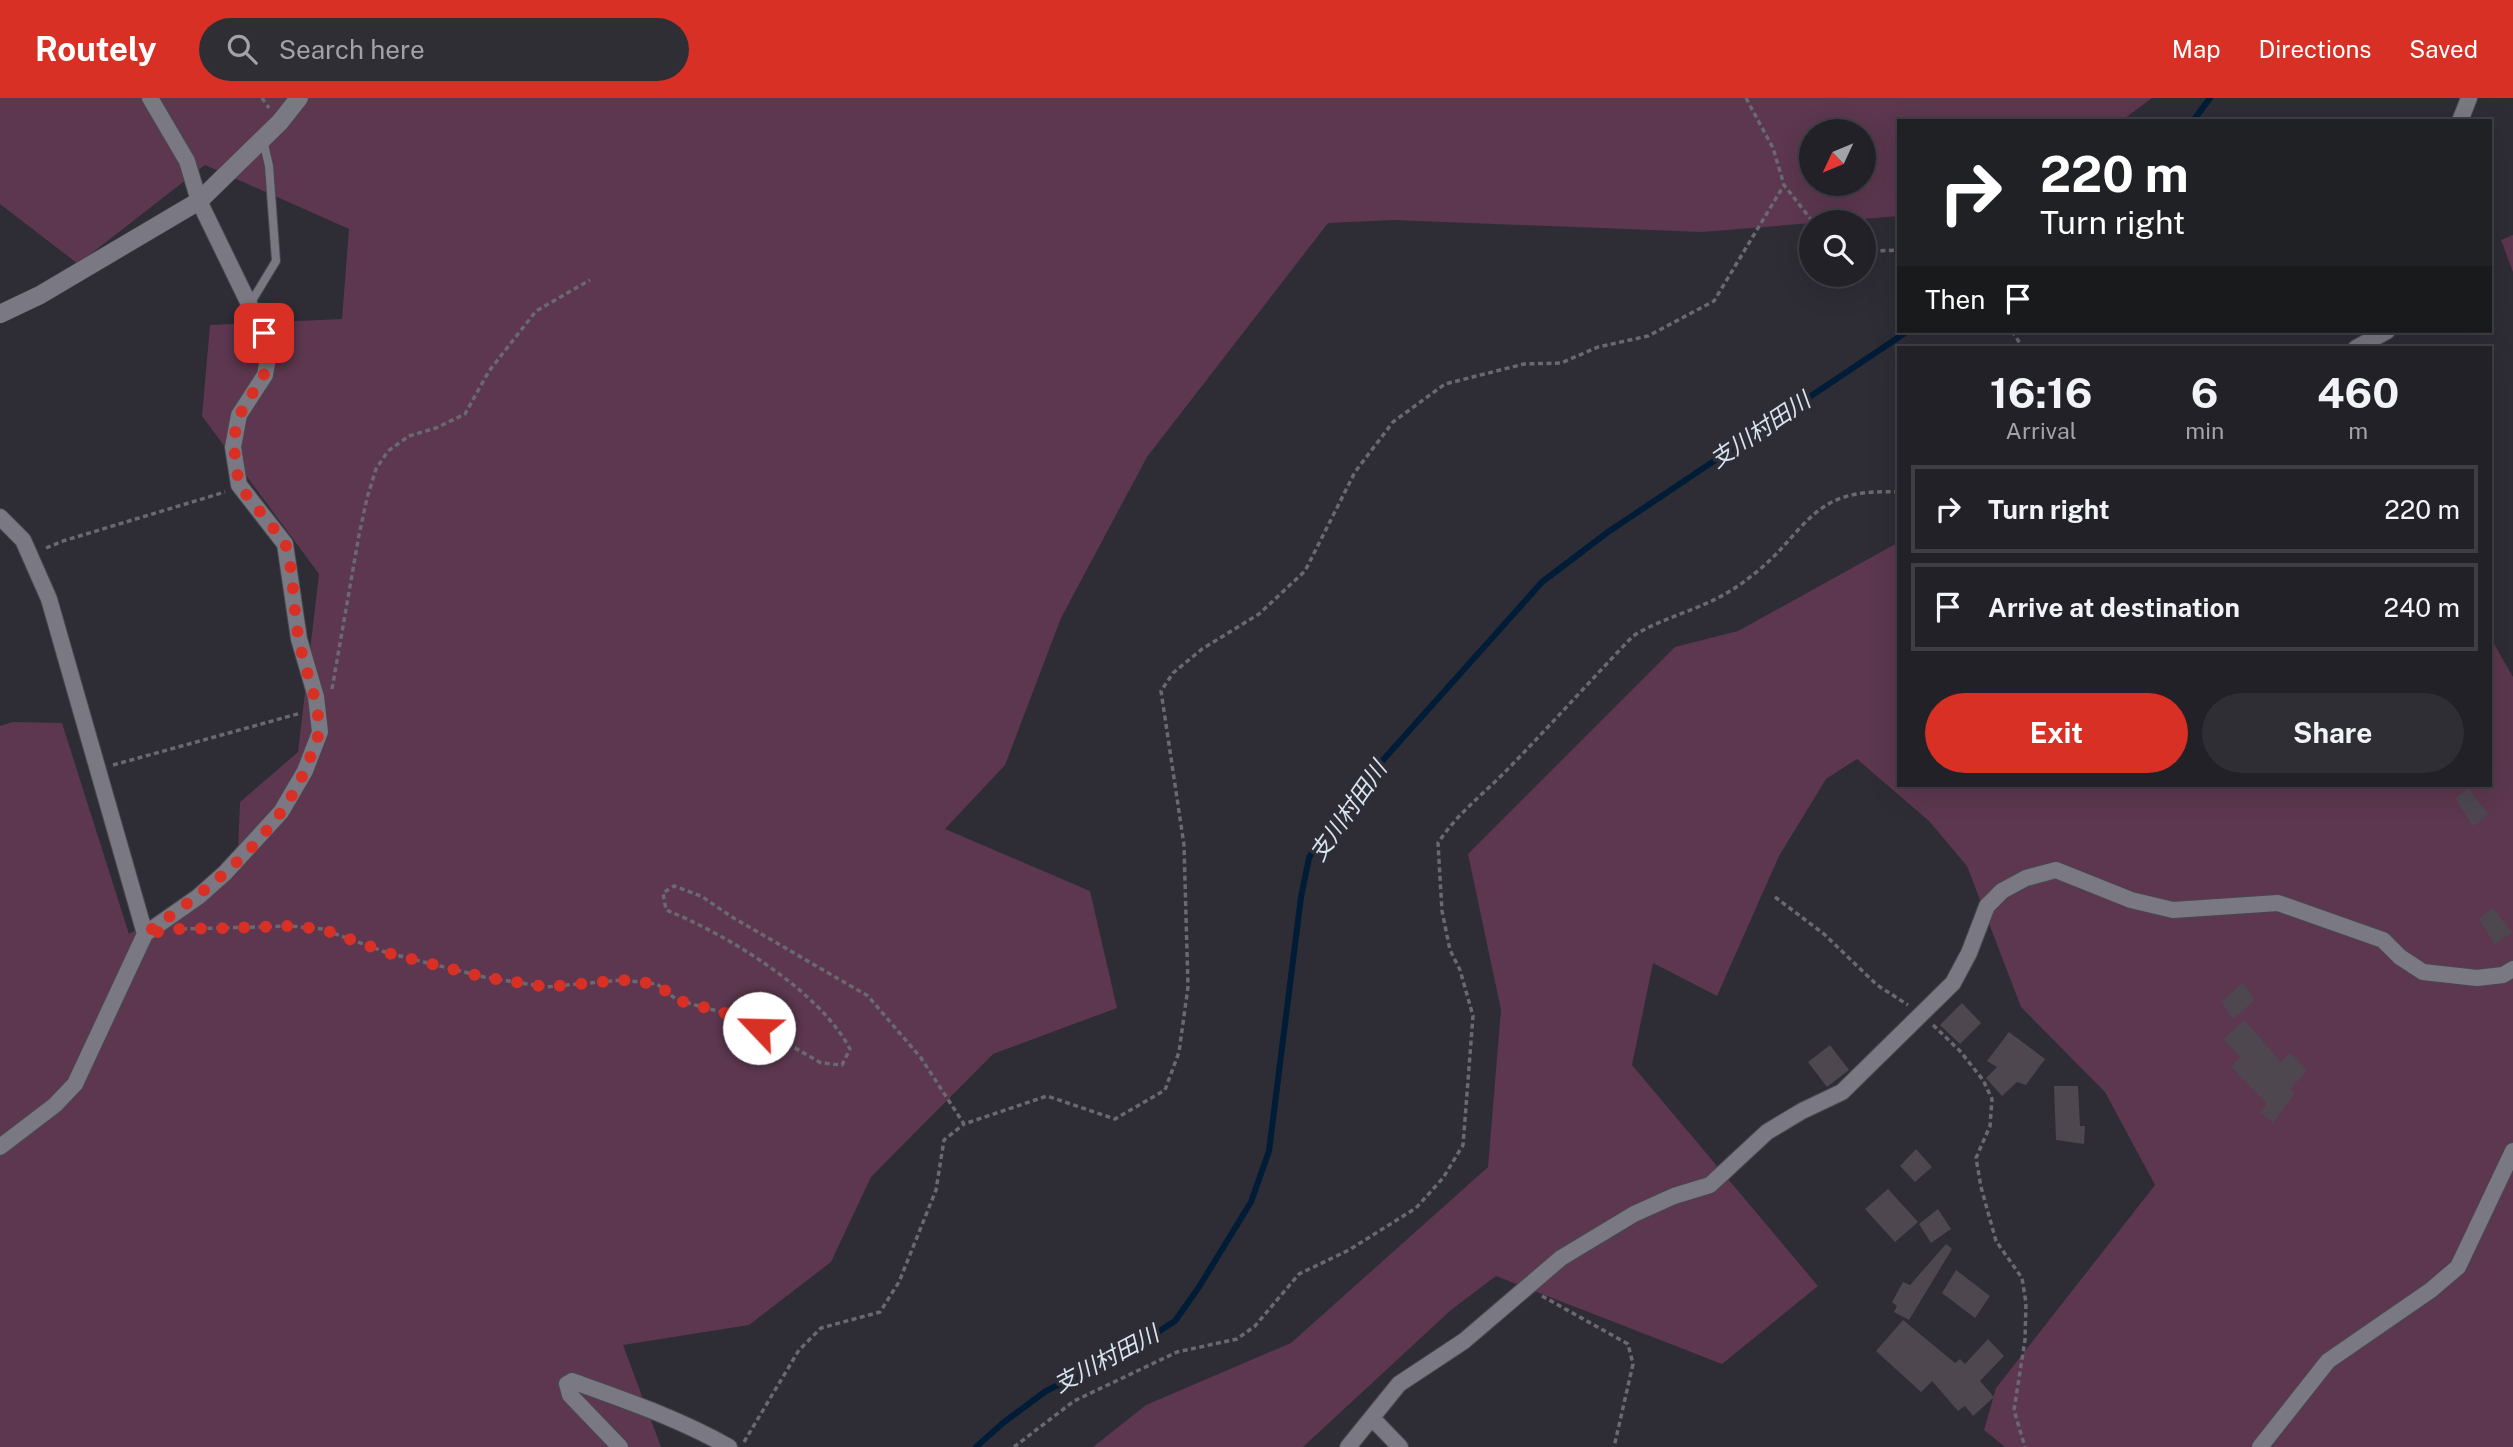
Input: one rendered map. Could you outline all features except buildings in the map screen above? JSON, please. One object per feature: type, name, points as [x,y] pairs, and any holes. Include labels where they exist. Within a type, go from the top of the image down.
[{"type":"street","points":[[0,1147],[55,1104],[75,1084],[145,934],[198,897],[225,873],[281,812],[305,771],[320,732],[317,709],[299,639],[285,544],[241,488],[233,447],[240,415],[265,375],[269,352],[267,341],[199,201],[187,161],[150,98]]},
{"type":"street","points":[[0,314],[40,295],[199,201],[299,98]]},
{"type":"street","points":[[2461,119],[2469,98]]},
{"type":"street","points":[[2360,346],[2384,333]]},
{"type":"street","points":[[0,517],[23,540],[50,599],[145,934]]},
{"type":"street","points":[[1349,1447],[1399,1384],[1464,1341],[1561,1258],[1634,1214],[1674,1196],[1710,1185],[1768,1132],[1802,1111],[1842,1092],[1952,983],[1969,953],[1987,906],[2003,891],[2026,878],[2056,870],[2131,900],[2173,910],[2278,903],[2383,940],[2400,957],[2423,972],[2477,978],[2503,975],[2513,969]]},
{"type":"street","points":[[2260,1447],[2329,1362],[2431,1290],[2458,1267],[2513,1152]]},
{"type":"street","points":[[620,1447],[569,1395],[567,1384],[572,1381],[594,1389],[703,1432],[729,1447]]},
{"type":"street","points":[[1372,1418],[1400,1447]]},
{"type":"lane","points":[[250,304],[276,261],[269,166],[262,139]]},
{"type":"path","points":[[1746,98],[1773,148],[1784,185],[1804,210]]},
{"type":"path","points":[[741,1447],[799,1350],[821,1328],[880,1312],[899,1282],[936,1189],[944,1140],[964,1124],[1047,1096],[1115,1119],[1165,1090],[1179,1052],[1188,987],[1184,845],[1161,691],[1173,673],[1202,649],[1258,614],[1305,571],[1355,472],[1393,422],[1445,384],[1524,364],[1562,363],[1598,347],[1648,336],[1714,301],[1784,185]]},
{"type":"path","points":[[1876,251],[1897,250]]},
{"type":"path","points":[[98,770],[317,709],[331,695],[359,535],[376,469],[388,451],[409,436],[436,428],[465,414],[489,371],[536,311],[590,280]]},
{"type":"path","points":[[30,555],[63,541],[241,488]]},
{"type":"path","points":[[1014,1447],[1074,1401],[1177,1352],[1237,1339],[1255,1326],[1300,1274],[1349,1250],[1416,1208],[1443,1178],[1463,1145],[1473,1016],[1460,970],[1450,950],[1442,911],[1438,843],[1444,834],[1463,810],[1502,774],[1633,636],[1651,625],[1719,598],[1737,587],[1777,554],[1809,519],[1832,502],[1879,491],[1897,492]]},
{"type":"path","points":[[178,929],[291,926],[322,929],[388,953],[484,977],[546,987],[622,980],[657,984],[677,1000],[743,1018],[821,1063],[842,1065],[850,1049],[840,1030],[812,1002],[751,954],[699,923],[666,910],[663,893],[674,886],[701,896],[868,996],[921,1058],[964,1124]]},
{"type":"path","points":[[1775,897],[1824,934],[1877,985],[1921,1014],[1960,1051],[1983,1080],[1992,1099],[1990,1126],[1976,1158],[1996,1241],[2022,1278],[2025,1340],[2014,1410],[2025,1447]]},
{"type":"path","points":[[1528,1288],[1628,1344],[1633,1364],[1615,1447]]},
{"type":"shaded area","points":[[0,98],[2152,98],[2124,119],[1897,119],[1897,216],[1876,218],[1876,210],[1799,210],[1799,224],[1702,232],[1393,220],[1328,223],[1147,457],[1061,618],[1005,765],[945,829],[1090,891],[1117,1008],[993,1054],[871,1177],[831,1262],[749,1325],[623,1345],[661,1447],[0,1447],[0,726],[13,722],[62,723],[129,934],[237,874],[240,802],[298,752],[319,574],[202,416],[210,325],[342,319],[349,229],[205,165],[78,264],[0,204]]},
{"type":"shaded area","points":[[2513,235],[2513,272],[2501,240]]},
{"type":"shaded area","points":[[1897,543],[1897,787],[2492,787],[2492,640],[2513,677],[2513,1447],[2005,1447],[1984,1430],[1996,1388],[2155,1185],[2105,1092],[2021,1007],[1967,866],[1929,821],[1857,759],[1826,779],[1779,856],[1717,996],[1653,963],[1632,1065],[1818,1286],[1722,1364],[1496,1276],[1451,1310],[1303,1447],[1093,1447],[1146,1405],[1291,1343],[1488,1167],[1501,1010],[1468,854],[1675,647],[1738,631]]},
{"type":"waterway","name":"支川村田川","points":[[2194,119],[2210,98]]},
{"type":"waterway","name":"支川村田川","points":[[976,1447],[1046,1391],[1130,1350],[1175,1321],[1251,1202],[1269,1151],[1301,897],[1309,858],[1325,830],[1358,788],[1542,582],[1608,532],[1905,333]]},
{"type":"route","points":[[264,333],[269,352],[265,375],[240,415],[233,447],[239,485],[285,544],[299,639],[316,697],[320,732],[305,771],[269,827],[198,897],[145,934],[178,929],[291,926],[322,929],[388,953],[484,977],[546,987],[622,980],[657,984],[677,1000],[743,1018],[759,1028]]}]
